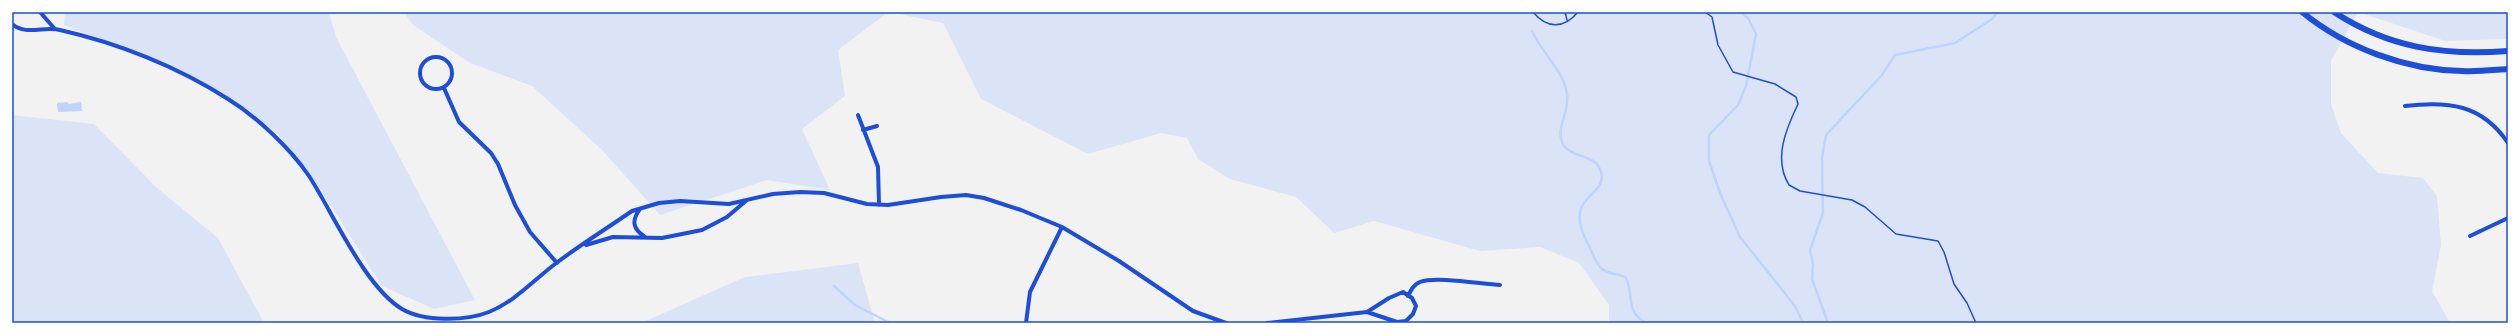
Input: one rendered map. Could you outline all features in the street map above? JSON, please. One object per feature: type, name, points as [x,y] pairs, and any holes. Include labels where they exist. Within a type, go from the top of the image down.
[{"type":"street","points":[[40,12],[54,28]]},
{"type":"street","points":[[2302,12],[2341,38],[2379,55],[2423,67],[2439,69],[2462,71],[2508,69]]},
{"type":"street","points":[[2334,12],[2366,30],[2413,46],[2464,53],[2508,51]]},
{"type":"street","points":[[12,24],[26,31],[54,28],[85,35],[167,66],[209,87],[239,106],[264,126],[308,174],[378,288],[402,309],[426,316],[451,319],[479,315],[490,311],[513,298],[557,263],[632,211],[640,208],[659,203],[680,201],[729,204],[749,198],[800,192],[824,193],[879,205],[966,195],[984,198],[1022,210],[1062,227],[1119,261],[1193,311],[1226,323]]},
{"type":"street","points":[[439,57],[451,66],[451,81],[444,88],[438,90],[427,87],[421,78],[421,67],[428,59],[439,57]]},
{"type":"street","points":[[444,88],[459,122],[491,153],[498,164],[515,205],[530,232],[557,263]]},
{"type":"street","points":[[2405,106],[2452,104],[2479,113],[2500,130],[2508,143]]},
{"type":"street","points":[[858,115],[878,167],[879,205]]},
{"type":"street","points":[[863,130],[878,126]]},
{"type":"street","points":[[583,246],[613,237],[647,238],[679,236],[702,230],[727,217],[749,198]]},
{"type":"street","points":[[640,208],[634,216],[634,224],[636,231],[647,238]]},
{"type":"street","points":[[2470,236],[2508,218]]},
{"type":"street","points":[[1026,323],[1030,292],[1062,227]]},
{"type":"street","points":[[1408,296],[1413,286],[1420,282],[1432,280],[1500,285]]},
{"type":"street","points":[[1267,323],[1367,312],[1396,322],[1406,321],[1413,314],[1416,306],[1404,292],[1389,298],[1367,312]]},
{"type":"path","points":[[1533,12],[1542,22],[1556,25],[1567,20],[1578,12]]},
{"type":"path","points":[[1565,12],[1567,20]]},
{"type":"path","points":[[1705,12],[1712,17],[1718,45],[1730,68],[1741,74],[1775,84],[1796,97],[1798,104],[1784,133],[1783,166],[1789,185],[1795,189],[1833,195],[1860,203],[1896,234],[1938,241],[1944,252],[1954,284],[1967,303],[1976,323]]},
{"type":"shaded area","points":[[65,12],[329,12],[336,37],[475,300],[434,309],[382,286],[333,209],[277,133],[200,81],[64,25]]},
{"type":"shaded area","points":[[404,12],[888,12],[838,50],[845,96],[802,129],[830,190],[767,180],[660,215],[602,150],[532,86],[470,63],[413,25]]},
{"type":"shaded area","points":[[889,12],[2358,12],[2331,61],[2331,104],[2341,133],[2378,173],[2423,178],[2437,196],[2441,245],[2432,291],[2450,323],[1609,323],[1609,305],[1579,263],[1540,247],[1480,251],[1374,221],[1334,233],[1296,197],[1230,179],[1198,159],[1187,138],[1161,133],[1088,154],[981,99],[943,23]]},
{"type":"shaded area","points":[[2358,12],[2508,12],[2508,39],[2445,41]]},
{"type":"shaded area","points":[[12,115],[94,124],[156,187],[218,238],[264,323],[12,323]]},
{"type":"shaded area","points":[[858,263],[875,323],[641,323],[745,277]]},
{"type":"water","points":[[67,102],[69,104],[81,102],[82,111],[58,112],[57,103]]},
{"type":"waterway","points":[[1741,12],[1748,18],[1756,34],[1746,86],[1738,105],[1709,135],[1709,161],[1720,193],[1740,237],[1795,306],[1803,323]]},
{"type":"waterway","points":[[1828,323],[1812,279],[1813,264],[1810,250],[1823,213],[1822,158],[1826,135],[1882,75],[1895,55],[1955,43],[1992,19],[1998,12]]},
{"type":"waterway","points":[[1532,31],[1562,77],[1565,86],[1567,94],[1567,107],[1561,131],[1562,142],[1570,151],[1594,162],[1601,172],[1601,181],[1598,187],[1582,206],[1580,215],[1581,227],[1599,266],[1607,272],[1626,278],[1629,285],[1632,308],[1639,318],[1646,323]]},
{"type":"waterway","points":[[834,286],[855,305],[890,323]]}]
